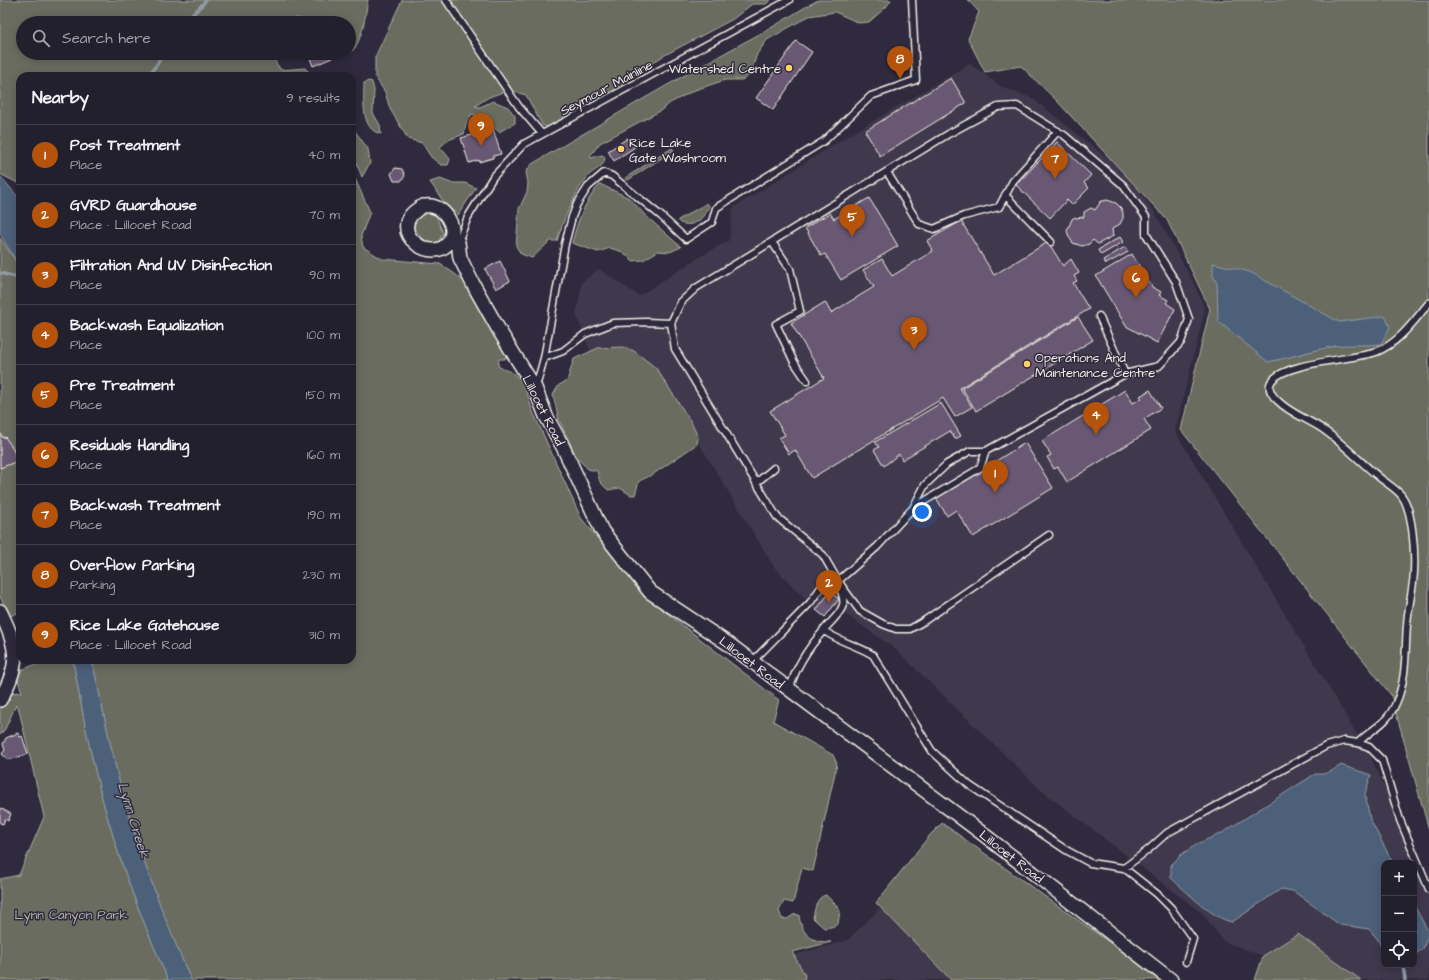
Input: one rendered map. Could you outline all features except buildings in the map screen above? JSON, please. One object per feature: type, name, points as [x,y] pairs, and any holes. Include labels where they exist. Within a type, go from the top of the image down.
[{"type":"street","name":"Lillooet Road","points":[[454,240],[460,258],[473,284],[500,332],[535,388],[546,416],[563,447],[602,530],[650,592],[730,645],[983,834],[1172,980]]},
{"type":"street","points":[[0,611],[9,630],[15,656],[14,666],[8,687],[0,700]]},
{"type":"lane","points":[[446,0],[519,107],[542,134]]},
{"type":"lane","name":"Seymour Mainline","points":[[454,240],[493,177],[524,144],[789,0]]},
{"type":"lane","points":[[535,388],[544,358],[567,233],[577,204],[592,183],[604,173],[612,176],[661,216],[686,239],[712,222],[716,208],[824,141],[871,96],[916,80],[912,0]]},
{"type":"lane","points":[[752,662],[810,603],[822,586],[838,580],[877,547],[913,508],[926,485],[947,464],[970,451],[986,451],[1125,374],[1159,366],[1181,342],[1189,319],[1176,282],[1146,234],[1146,217],[1123,185],[1058,131],[1017,106],[998,106],[950,133],[696,288],[681,302],[671,323],[675,349],[777,517],[823,555],[838,580],[860,610],[883,624],[896,629],[910,629],[924,621],[1049,534]]},
{"type":"lane","points":[[887,172],[919,224],[934,229],[964,216],[999,206],[1012,181],[1058,131]]},
{"type":"lane","points":[[1005,195],[1051,242]]},
{"type":"lane","points":[[772,242],[790,269],[800,311],[776,324],[794,362],[807,381]]},
{"type":"lane","points":[[1358,743],[1364,736],[1384,723],[1398,701],[1404,675],[1407,623],[1414,572],[1411,518],[1402,496],[1378,477],[1348,449],[1322,429],[1277,401],[1271,392],[1270,386],[1271,382],[1276,376],[1284,372],[1318,362],[1376,352],[1388,346],[1402,336],[1429,303]]},
{"type":"lane","points":[[1099,316],[1125,374]]},
{"type":"lane","points":[[544,358],[563,351],[585,334],[614,322],[671,323]]},
{"type":"lane","points":[[913,508],[980,468],[986,451]]},
{"type":"lane","points":[[756,483],[774,468]]},
{"type":"lane","points":[[790,691],[792,680],[800,663],[823,630],[841,611],[844,603],[838,580]]},
{"type":"lane","points":[[823,630],[835,639],[863,649],[873,656],[932,751],[969,785],[1066,850],[1090,863],[1124,868],[1157,894],[1171,908],[1193,939],[1186,962]]},
{"type":"lane","points":[[1124,868],[1167,833],[1326,746],[1344,741],[1358,743],[1369,747],[1382,760],[1400,820],[1429,889]]},
{"type":"shaded area","points":[[970,64],[1002,87],[1032,98],[1124,171],[1154,211],[1195,285],[1205,310],[1175,431],[1370,756],[1429,879],[1429,980],[1361,980],[1298,934],[1263,956],[1223,941],[1203,914],[1042,791],[894,648],[834,606],[825,617],[816,610],[774,567],[692,432],[593,358],[576,315],[582,282],[599,269],[639,296],[729,240],[733,208],[841,140]]},
{"type":"shaded area","points":[[880,908],[951,980],[804,980],[805,975],[794,955],[848,940]]},
{"type":"green space","points":[[0,0],[368,0],[361,36],[356,46],[356,16],[16,16],[16,60],[274,60],[281,70],[305,68],[309,72],[16,72],[16,182],[0,174]]},
{"type":"green space","points":[[402,0],[771,0],[766,4],[752,4],[733,19],[663,56],[631,77],[601,106],[559,127],[551,129],[542,125],[526,95],[509,90],[489,97],[475,106],[480,107],[493,101],[508,107],[515,116],[515,123],[499,132],[481,116],[472,114],[466,124],[464,134],[448,140],[440,147],[450,159],[448,165],[441,165],[431,157],[422,143],[408,139],[390,109],[385,92],[375,77],[375,57]]},
{"type":"green space","points":[[818,0],[891,0],[886,7],[869,22],[859,23],[835,12],[809,16],[767,40],[757,54],[750,75],[742,80],[725,80],[695,90],[670,103],[660,111],[600,143],[590,156],[591,158],[602,155],[605,157],[605,160],[599,168],[589,175],[579,189],[566,216],[557,241],[550,241],[532,258],[521,254],[516,246],[519,209],[527,192],[528,183],[526,172],[532,164],[649,95],[769,29]]},
{"type":"green space","points":[[968,0],[1429,0],[1429,830],[1391,695],[1181,430],[1210,309],[1167,220],[1057,101],[1021,66],[985,72],[968,39],[979,12]]},
{"type":"green space","points":[[369,81],[372,82],[374,90],[373,113],[380,125],[381,134],[374,131],[366,120],[364,83]]},
{"type":"green space","points":[[356,132],[368,149],[370,163],[362,177],[356,162]]},
{"type":"green space","points":[[672,148],[674,150],[628,180],[625,178]]},
{"type":"green space","points":[[440,179],[451,183],[465,183],[476,188],[458,215],[445,204],[430,182]]},
{"type":"green space","points":[[356,181],[370,212],[361,236],[363,247],[382,259],[440,264],[470,287],[507,351],[505,359],[499,359],[498,366],[511,372],[523,381],[533,412],[581,518],[650,600],[779,700],[773,721],[833,755],[837,764],[813,871],[802,868],[793,903],[784,901],[779,911],[782,919],[787,919],[795,914],[799,915],[802,927],[809,936],[818,941],[831,942],[792,952],[805,975],[804,980],[191,980],[153,887],[129,815],[114,759],[93,664],[356,664]]},
{"type":"green space","points":[[600,184],[629,198],[646,216],[681,247],[670,252],[658,251],[643,260],[632,261],[623,252],[610,248],[598,252],[572,243],[582,212],[594,191]]},
{"type":"green space","points":[[707,203],[709,206],[704,215],[698,221],[685,224],[680,223],[678,220]]},
{"type":"green space","points":[[426,210],[435,213],[443,233],[439,241],[435,244],[426,242],[414,228],[415,217]]},
{"type":"green space","points":[[0,238],[16,261],[16,614],[10,616],[0,597]]},
{"type":"green space","points":[[623,347],[634,351],[656,368],[691,422],[698,437],[697,444],[652,475],[639,481],[635,495],[631,495],[620,488],[608,490],[600,482],[597,471],[588,469],[577,458],[559,420],[553,395],[559,385],[567,381],[574,359],[598,348]]},
{"type":"green space","name":"Lynn Canyon Park","points":[[37,664],[74,664],[89,745],[111,829],[130,886],[168,980],[0,980],[0,879],[19,875],[44,817],[18,706],[16,705],[5,729],[0,735],[0,710],[11,693],[22,692],[18,680],[21,670]]},
{"type":"green space","points":[[942,823],[1162,980],[951,980],[876,903],[930,835]]},
{"type":"green space","points":[[826,895],[840,911],[838,924],[824,928],[813,918],[818,901]]},
{"type":"green space","points":[[1298,934],[1361,980],[1255,980],[1263,956]]},
{"type":"water","points":[[0,176],[16,194],[16,260],[0,234]]},
{"type":"water","points":[[1213,263],[1250,272],[1339,322],[1385,316],[1390,327],[1381,344],[1335,346],[1268,362],[1218,321],[1217,284],[1213,276]]},
{"type":"water","points":[[74,664],[93,664],[114,759],[129,815],[153,887],[191,980],[168,980],[130,886],[117,848],[99,787]]},
{"type":"water","points":[[1341,765],[1371,775],[1365,794],[1370,819],[1391,860],[1381,860],[1381,947],[1379,941],[1369,929],[1340,925],[1293,891],[1281,889],[1232,922],[1217,916],[1208,910],[1171,878],[1171,865],[1182,854],[1199,843],[1222,833],[1315,774],[1322,774]]},
{"type":"water","points":[[1417,911],[1429,933],[1423,949],[1417,953]]},
{"type":"waterway","points":[[191,16],[206,0]]},
{"type":"waterway","points":[[151,72],[159,60]]},
{"type":"waterway","points":[[0,273],[16,277]]},
{"type":"waterway","points":[[1403,968],[1405,980]]},
{"type":"place","name":"Watershed Centre","points":[[789,68]]},
{"type":"place","name":"Overflow Parking","points":[[900,79]]},
{"type":"place","name":"Rice Lake Gatehouse","points":[[481,146]]},
{"type":"place","name":"Rice Lake Gate Washroom","points":[[621,149]]},
{"type":"place","name":"Backwash Treatment","points":[[1055,179]]},
{"type":"place","name":"Pre Treatment","points":[[852,237]]},
{"type":"place","name":"Residuals Handling","points":[[1136,298]]},
{"type":"place","name":"Filtration And UV Disinfection","points":[[914,350]]},
{"type":"place","name":"Operations And Maintenance Centre","points":[[1027,364]]},
{"type":"place","name":"Backwash Equalization","points":[[1096,435]]},
{"type":"place","name":"Post Treatment","points":[[995,493]]},
{"type":"place","name":"GVRD Guardhouse","points":[[829,603]]},
{"type":"water label","name":"Lynn Creek","points":[[134,820]]}]
